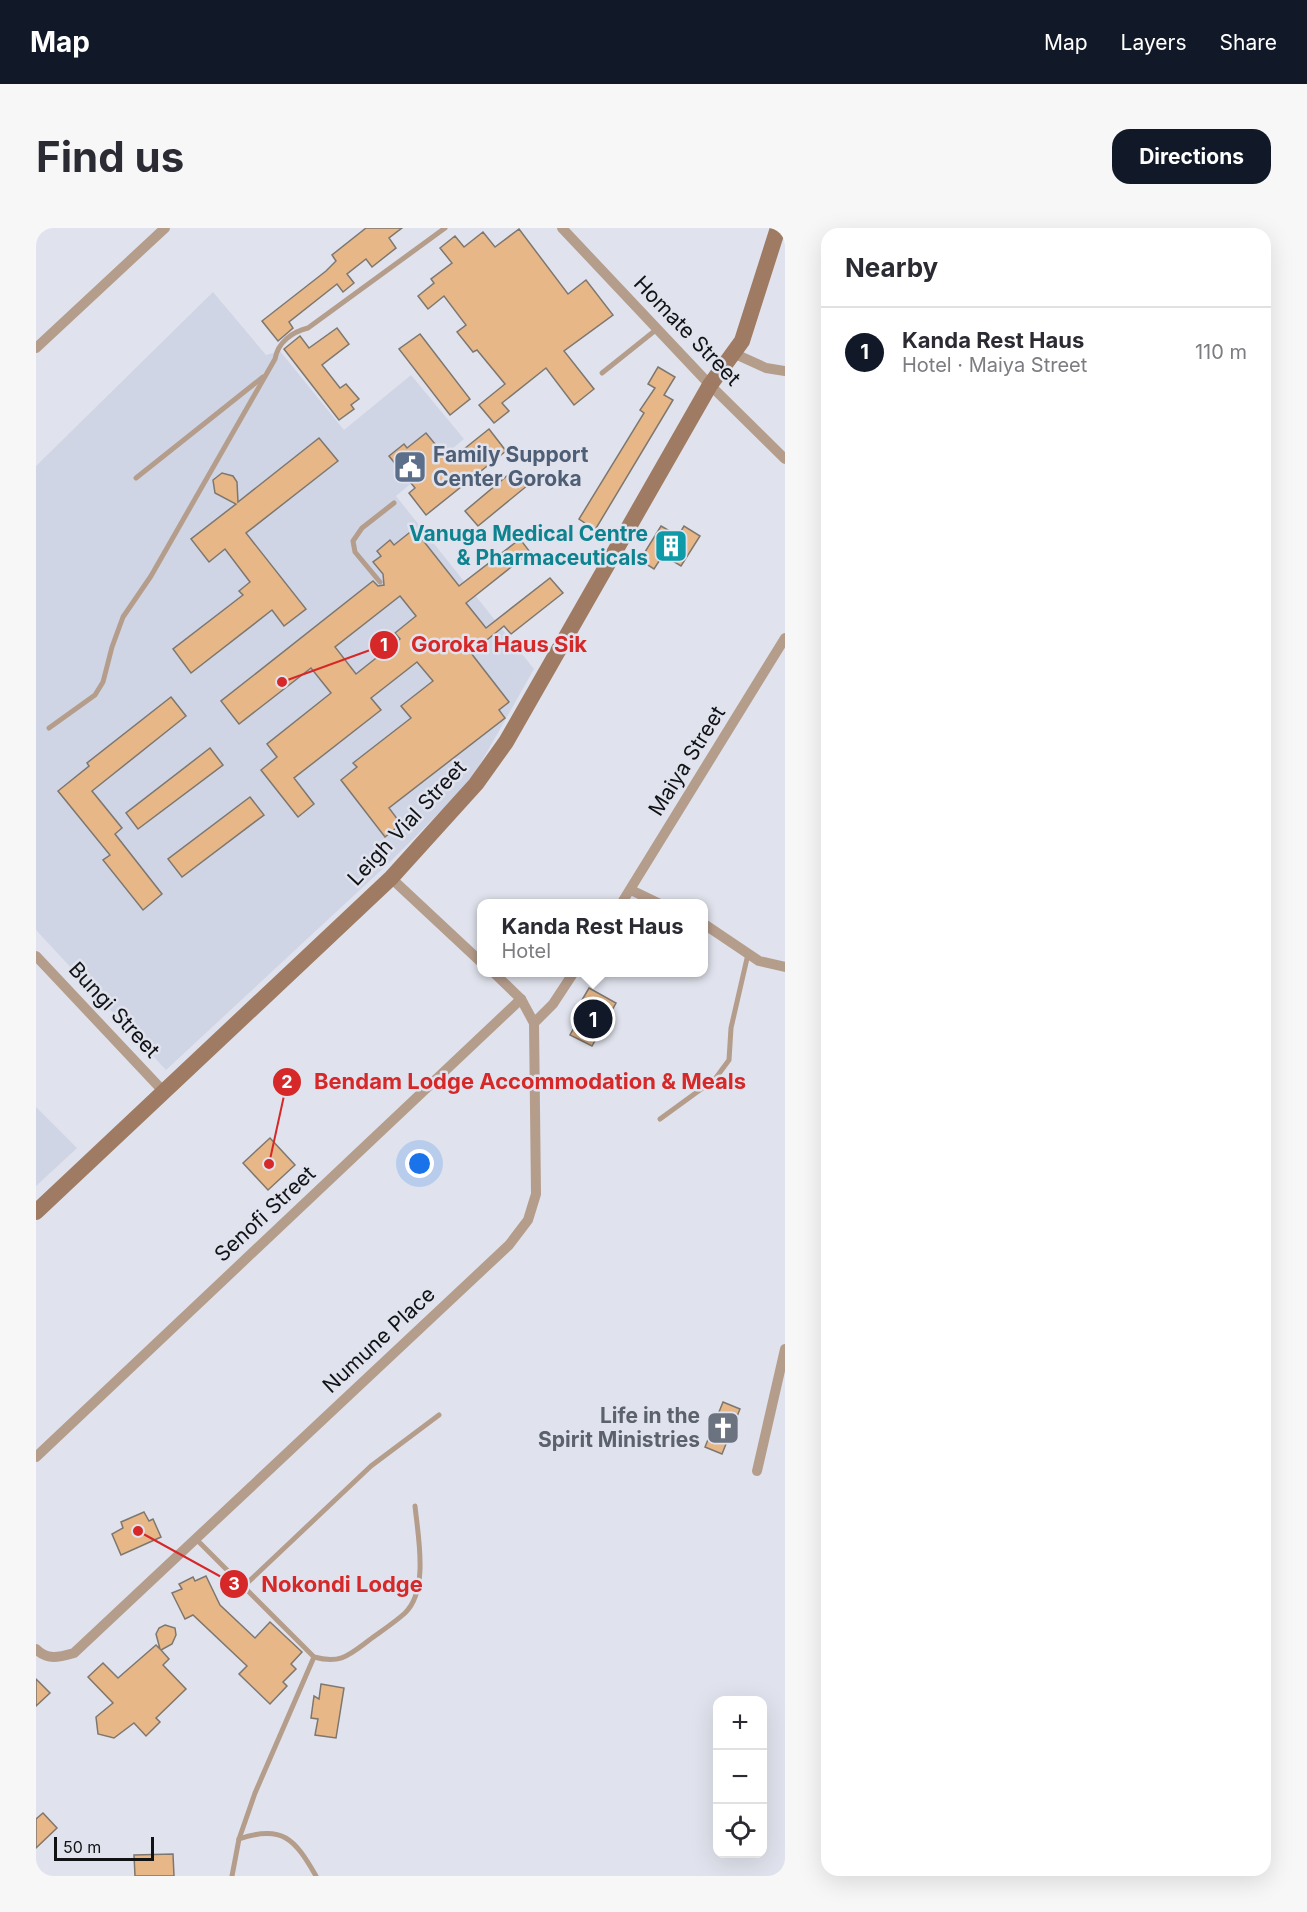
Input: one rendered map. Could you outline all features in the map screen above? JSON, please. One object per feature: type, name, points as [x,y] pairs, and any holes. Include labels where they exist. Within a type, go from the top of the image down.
[{"type":"street","points":[[36,348],[165,228]]},
{"type":"street","name":"Homate Street","points":[[562,228],[710,385],[785,459]]},
{"type":"street","name":"Leigh Vial Street","points":[[36,1212],[391,878],[476,784],[506,742],[710,385],[742,340],[778,228]]},
{"type":"street","points":[[733,353],[766,368],[785,371]]},
{"type":"street","name":"Maiya Street","points":[[624,899],[785,638]]},
{"type":"street","points":[[391,878],[477,958]]},
{"type":"street","points":[[631,890],[651,899]]},
{"type":"street","points":[[708,927],[759,961],[785,967]]},
{"type":"street","name":"Bungi Street","points":[[36,956],[164,1092]]},
{"type":"street","name":"Numune Place","points":[[36,1649],[41,1654],[56,1658],[74,1653],[509,1245],[528,1220],[536,1194],[534,1023],[521,999],[498,977]]},
{"type":"street","points":[[534,1023],[553,1004],[571,977]]},
{"type":"street","name":"Senofi Street","points":[[36,1457],[521,999]]},
{"type":"street","points":[[757,1471],[785,1349]]},
{"type":"lane","points":[[49,728],[95,695],[123,617],[151,576],[284,341],[346,301],[445,228]]},
{"type":"lane","points":[[602,372],[657,329]]},
{"type":"lane","points":[[136,477],[267,374]]},
{"type":"lane","points":[[380,582],[355,552],[353,541],[362,528],[394,503]]},
{"type":"lane","points":[[660,1119],[715,1079],[729,1060],[731,1028],[748,954]]},
{"type":"lane","points":[[243,1587],[372,1466],[439,1415]]},
{"type":"lane","points":[[196,1539],[314,1657],[331,1662],[347,1656],[406,1612],[416,1596],[421,1559],[415,1506]]},
{"type":"lane","points":[[232,1876],[239,1839],[255,1792],[314,1657]]},
{"type":"lane","points":[[239,1839],[261,1831],[281,1834],[302,1851],[316,1876]]},
{"type":"shaded area","points":[[213,292],[266,355],[280,351],[344,430],[411,375],[464,439],[396,496],[534,669],[470,782],[391,861],[166,1070],[36,930],[36,466]]},
{"type":"shaded area","points":[[36,1107],[77,1148],[36,1186]]},
{"type":"building","points":[[366,228],[402,228],[389,238],[396,248],[372,267],[366,259],[347,274],[354,283],[343,292],[337,284],[289,322],[293,328],[278,341],[262,321],[326,271],[336,261],[332,255]]},
{"type":"building","points":[[519,229],[568,294],[586,280],[613,315],[564,351],[594,389],[574,405],[546,368],[502,403],[509,411],[494,423],[479,405],[505,384],[477,350],[473,352],[457,332],[466,325],[444,296],[428,309],[418,296],[434,283],[431,279],[452,263],[440,248],[455,236],[464,247],[483,232],[495,247]]},
{"type":"building","points":[[337,328],[349,344],[322,365],[340,388],[346,384],[359,399],[351,405],[354,409],[339,420],[284,349],[300,336],[309,348]]},
{"type":"building","points":[[420,334],[470,399],[450,415],[399,349]]},
{"type":"building","points":[[658,367],[675,377],[664,395],[673,400],[595,530],[579,519],[644,413],[640,410],[655,388],[648,384]]},
{"type":"building","points":[[489,429],[506,451],[426,515],[409,493],[415,488],[389,456],[404,444],[407,448],[426,433],[449,461]]},
{"type":"building","points":[[319,438],[338,461],[246,533],[306,609],[284,626],[272,610],[191,673],[173,649],[243,595],[239,591],[250,582],[225,549],[209,562],[191,539],[236,504],[215,493],[213,480],[222,473],[233,476],[237,482],[238,502]]},
{"type":"building","points":[[515,469],[528,485],[478,526],[465,511]]},
{"type":"building","name":"Vanuga Medical Centre & Pharmaceuticals","points":[[661,526],[678,536],[684,526],[700,536],[681,566],[663,555],[654,569],[640,560]]},
{"type":"building","points":[[414,529],[459,586],[520,539],[530,552],[466,603],[486,628],[550,578],[563,593],[511,634],[504,626],[471,653],[509,702],[499,710],[505,718],[389,808],[401,824],[385,837],[341,780],[357,767],[353,763],[411,718],[401,706],[433,681],[417,662],[371,698],[381,710],[294,778],[314,804],[298,817],[261,770],[277,757],[267,744],[331,693],[311,668],[239,724],[221,701],[373,581],[378,586],[384,585],[383,574],[373,562],[381,556],[377,551],[390,540],[394,545]],"holes":[[[400,596],[416,616],[395,633],[400,639],[356,674],[335,647]]]},
{"type":"building","points":[[171,697],[186,716],[92,791],[122,828],[115,834],[162,894],[143,910],[103,860],[110,855],[58,791],[89,766],[87,763]]},
{"type":"building","points":[[210,748],[223,765],[138,829],[126,813]]},
{"type":"building","points":[[250,797],[264,815],[182,877],[168,859]]},
{"type":"building","points":[[589,988],[616,1003],[592,1046],[570,1035],[588,1003],[582,1000]]},
{"type":"building","points":[[270,1138],[295,1165],[268,1190],[243,1163]]},
{"type":"building","name":"Life in the Spirit Ministries","points":[[723,1402],[740,1409],[722,1454],[705,1447]]},
{"type":"building","points":[[144,1512],[149,1521],[153,1519],[161,1537],[121,1555],[112,1534],[123,1528],[121,1522]]},
{"type":"building","points":[[206,1576],[220,1605],[255,1638],[270,1622],[302,1652],[291,1664],[296,1669],[283,1682],[287,1686],[270,1704],[239,1674],[247,1666],[193,1615],[185,1619],[172,1593],[182,1589],[179,1584],[193,1577],[195,1581]]},
{"type":"building","points":[[165,1625],[175,1628],[176,1635],[172,1644],[161,1650],[169,1659],[163,1665],[186,1689],[156,1718],[160,1722],[146,1736],[134,1723],[114,1738],[98,1734],[96,1717],[113,1703],[88,1677],[103,1663],[118,1678],[156,1645],[160,1649],[156,1634],[159,1628]]},
{"type":"building","points":[[36,1679],[50,1693],[36,1706]]},
{"type":"building","points":[[321,1684],[344,1688],[336,1738],[315,1735],[318,1719],[311,1718],[314,1696],[319,1699]]},
{"type":"building","points":[[43,1813],[57,1828],[36,1848],[36,1819]]},
{"type":"building","points":[[173,1854],[174,1876],[135,1876],[134,1855]]},
{"type":"place","name":"Family Support Center Goroka","points":[[410,467]]},
{"type":"place","name":"Vanuga Medical Centre & Pharmaceuticals","points":[[671,546]]},
{"type":"place","name":"Goroka Haus Sik","points":[[282,682]]},
{"type":"place","name":"Kanda Rest Haus","points":[[593,1019]]},
{"type":"place","name":"Bendam Lodge Accommodation & Meals","points":[[269,1164]]},
{"type":"place","name":"Life in the Spirit Ministries","points":[[723,1428]]},
{"type":"place","name":"Nokondi Lodge","points":[[138,1531]]}]
